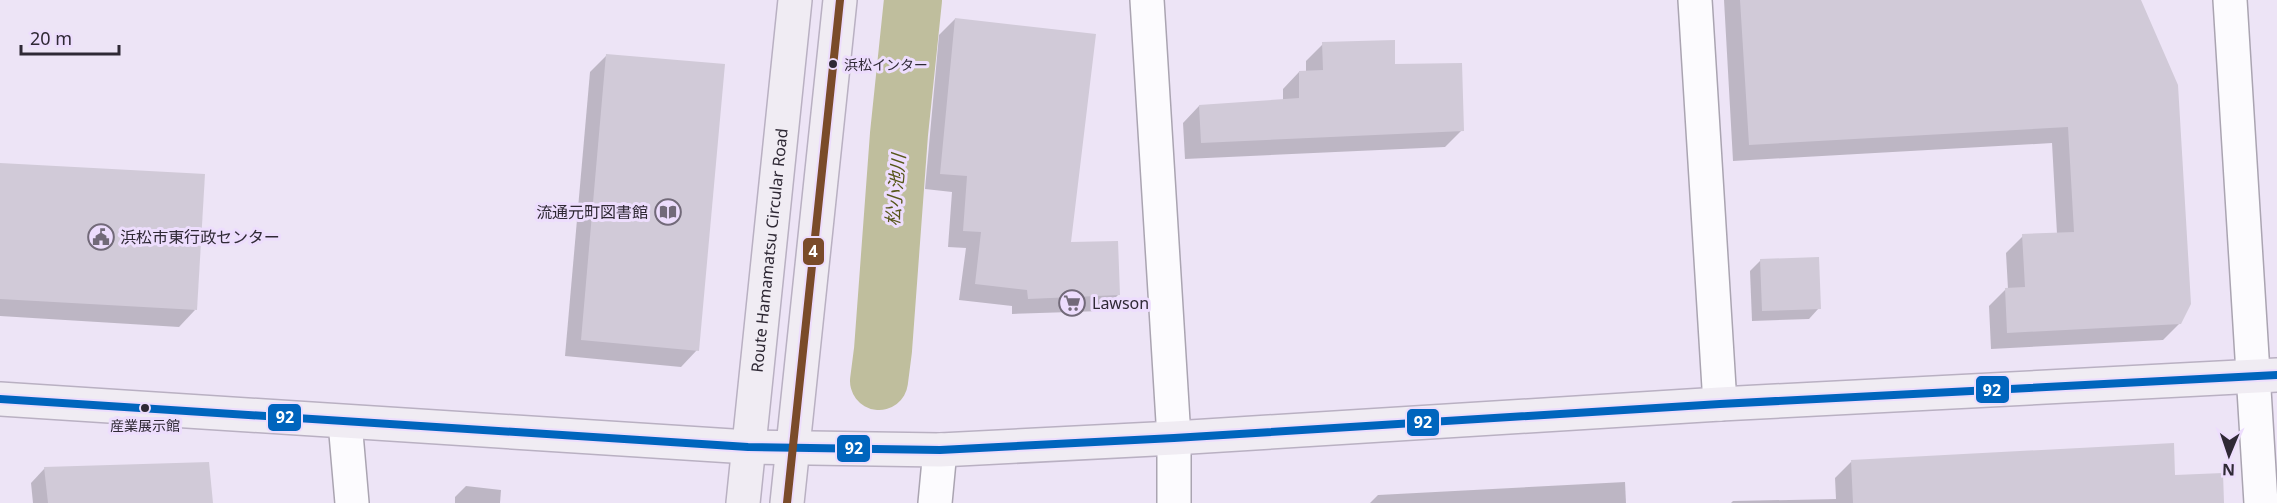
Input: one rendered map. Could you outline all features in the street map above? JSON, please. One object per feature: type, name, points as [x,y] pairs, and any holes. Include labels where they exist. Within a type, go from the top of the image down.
[{"type":"main road","name":"Route Hamamatsu Circular Road","points":[[743,503],[795,0]]},
{"type":"main road","points":[[787,503],[840,0]]},
{"type":"main road","points":[[0,399],[748,447],[940,450],[1174,438],[1719,404],[2265,376]]},
{"type":"street","points":[[1147,0],[1174,438],[1174,503]]},
{"type":"street","points":[[1695,0],[1719,404]]},
{"type":"street","points":[[2230,0],[2265,376],[2261,503]]},
{"type":"street","points":[[345,422],[352,503]]},
{"type":"street","points":[[935,503],[940,450]]},
{"type":"building","points":[[1740,0],[2141,0],[2178,85],[2191,304],[2181,324],[2007,333],[2005,288],[2025,287],[2022,234],[2074,232],[2068,127],[1749,145]]},
{"type":"building","points":[[955,18],[1096,34],[1071,242],[1118,241],[1120,295],[1028,299],[1027,290],[975,284],[981,232],[963,231],[967,176],[940,174]]},
{"type":"building","points":[[1395,40],[1395,64],[1462,63],[1464,131],[1201,143],[1199,105],[1299,98],[1299,71],[1323,70],[1322,42]]},
{"type":"building","points":[[606,54],[725,64],[699,351],[581,340]]},
{"type":"building","name":"浜松市東行政センター","points":[[0,163],[205,174],[197,310],[0,299]]},
{"type":"building","points":[[1819,257],[1821,309],[1762,311],[1760,259]]},
{"type":"building","points":[[2174,443],[2175,475],[2223,473],[2224,503],[1853,503],[1851,460]]},
{"type":"building","points":[[209,462],[213,503],[48,503],[44,467]]},
{"type":"waterway","name":"松小池川","points":[[879,381],[899,134],[913,0]]},
{"type":"transit line","name":"4","points":[[787,503],[840,0]]},
{"type":"transit line","name":"92","points":[[0,399],[748,447],[940,450],[1720,404],[2277,375]]},
{"type":"place","name":"浜松インター","points":[[833,64]]},
{"type":"place","name":"流通元町図書館","points":[[668,212]]},
{"type":"place","name":"浜松市東行政センター","points":[[101,237]]},
{"type":"place","name":"Lawson","points":[[1072,303]]},
{"type":"place","name":"産業展示館","points":[[145,408]]}]
